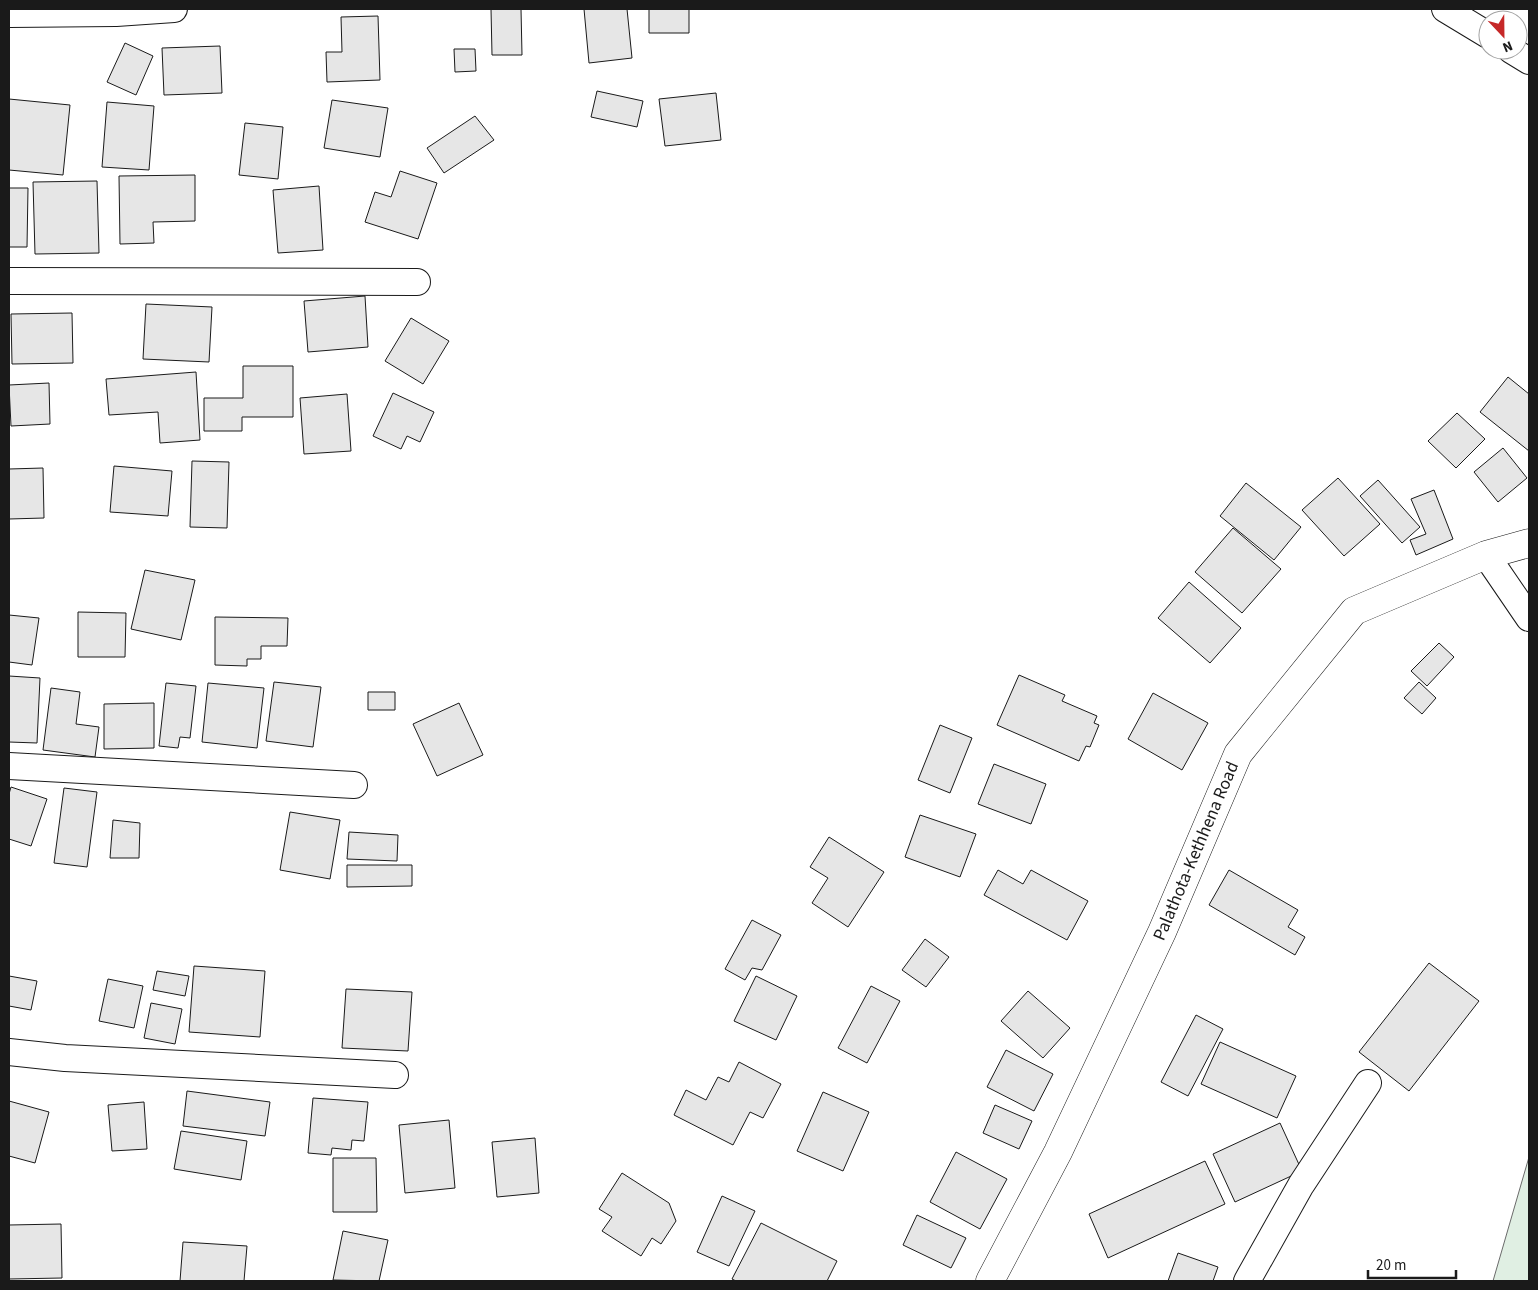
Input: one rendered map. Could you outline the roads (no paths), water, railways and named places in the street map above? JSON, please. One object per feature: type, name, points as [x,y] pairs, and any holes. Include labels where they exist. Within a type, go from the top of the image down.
[{"type":"street","points":[[9,14],[116,13],[174,9]]},
{"type":"street","points":[[1445,9],[1478,30]]},
{"type":"street","points":[[9,281],[416,282]]},
{"type":"street","name":"Palathota-Kethhena Road","points":[[990,1281],[1058,1152],[1154,950],[1238,754],[1354,611],[1486,555],[1529,543]]},
{"type":"street","points":[[1486,555],[1529,618]]},
{"type":"street","points":[[9,766],[354,785]]},
{"type":"street","points":[[9,1052],[65,1058],[395,1075]]},
{"type":"street","points":[[1247,1281],[1302,1185],[1368,1083]]}]
